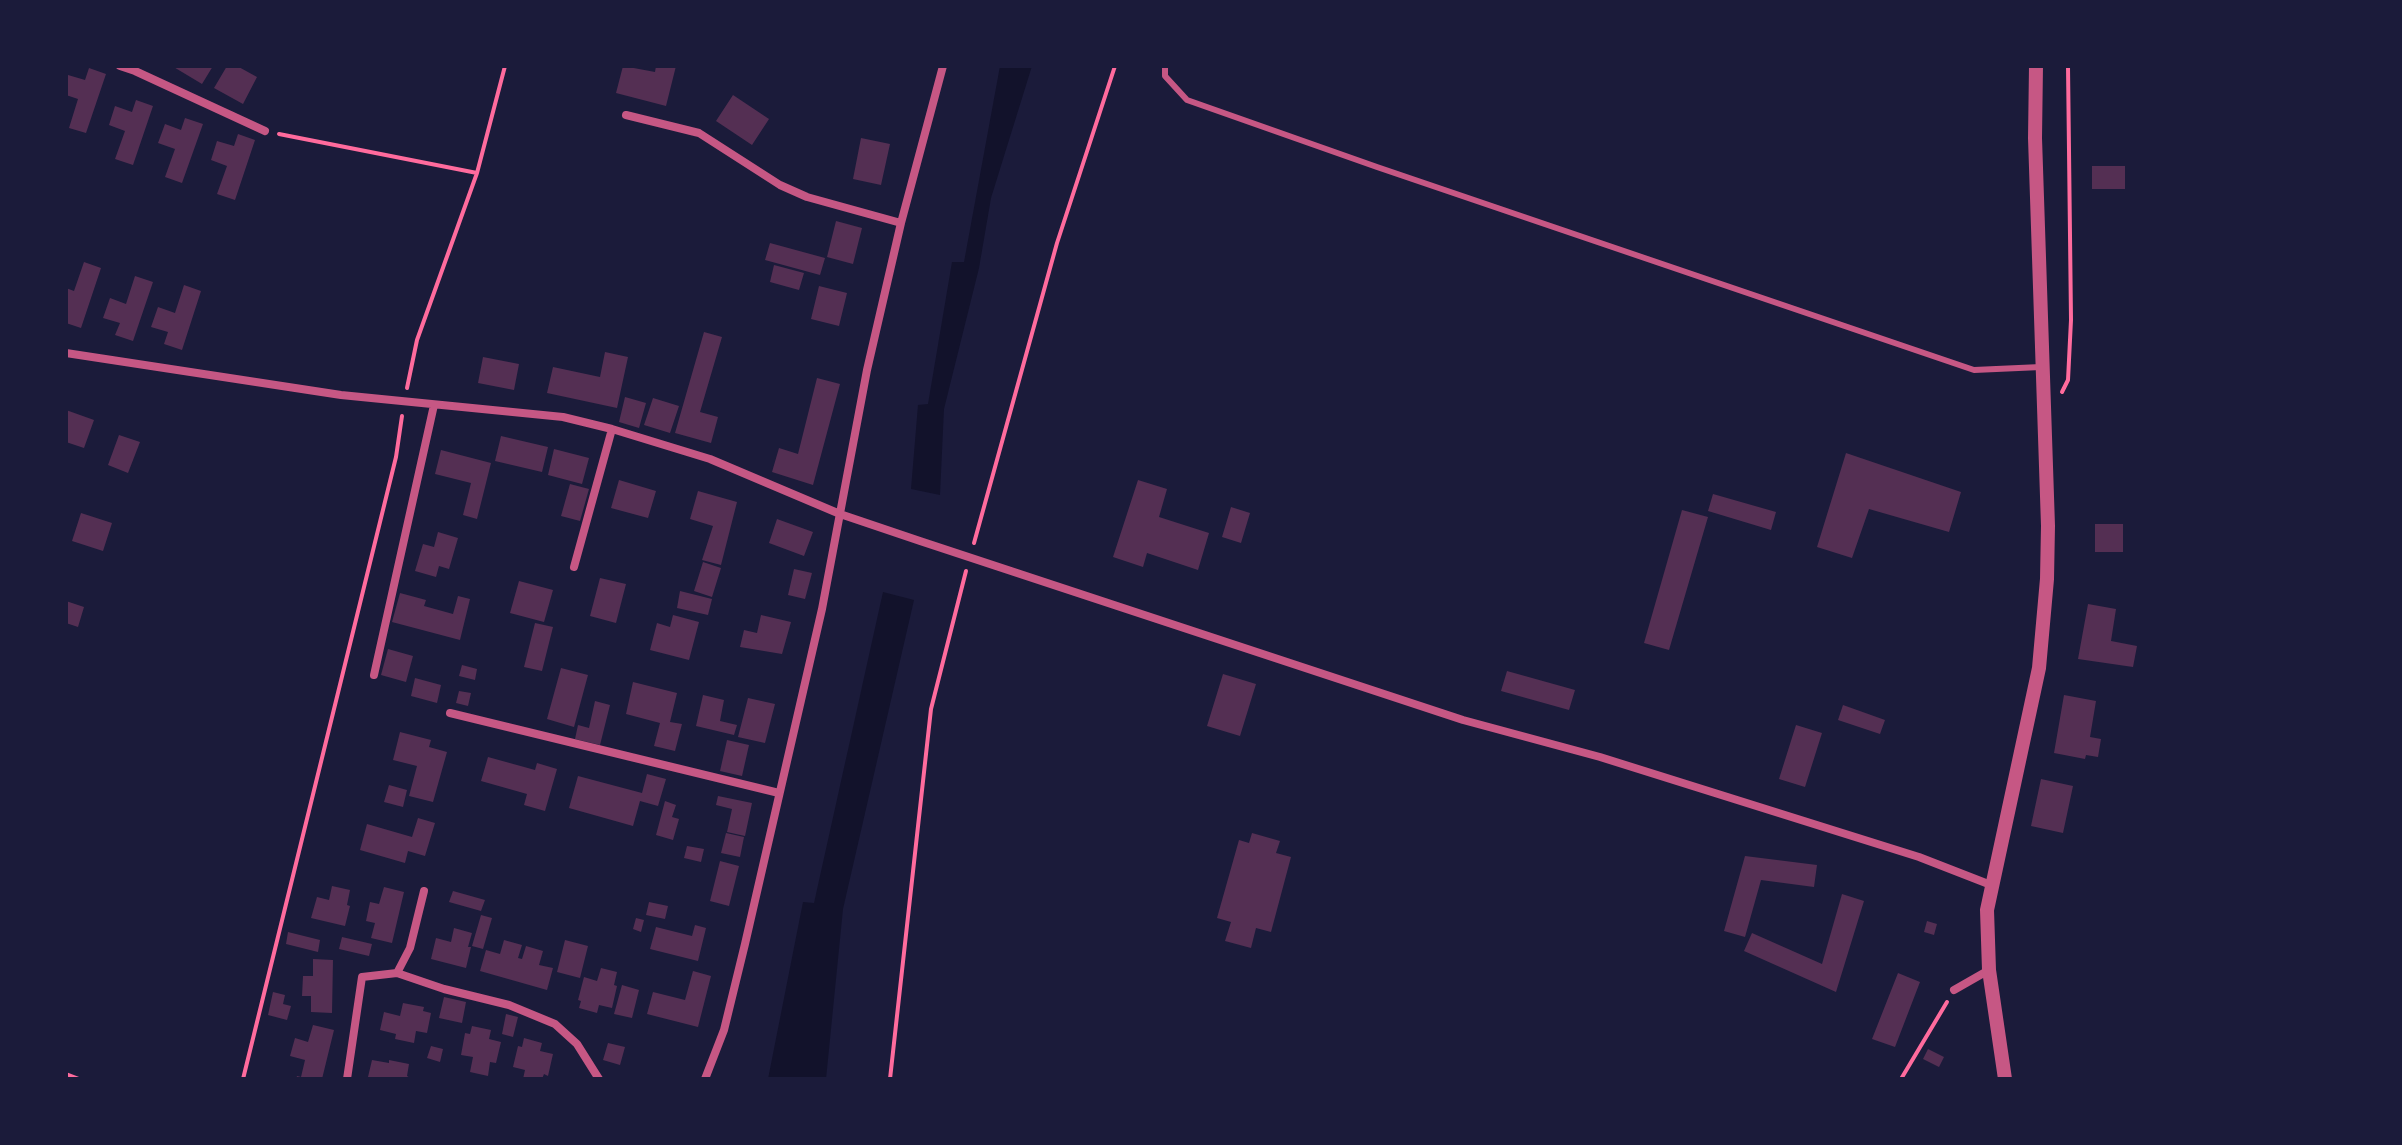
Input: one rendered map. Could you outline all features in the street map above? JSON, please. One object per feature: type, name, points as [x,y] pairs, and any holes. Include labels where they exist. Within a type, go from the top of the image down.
[{"type":"street","points":[[120,66],[265,131]]},
{"type":"street","points":[[705,1079],[724,1030],[822,609],[867,370],[901,223],[943,66]]},
{"type":"street","points":[[2005,1079],[1989,970],[1987,910],[2030,713],[2044,622],[2048,526],[2035,138],[2036,66]]},
{"type":"street","points":[[626,115],[699,133],[780,185],[807,197],[901,223]]},
{"type":"street","points":[[66,353],[200,375],[404,402],[563,417],[612,429],[710,459],[840,514],[1463,720],[1600,757],[1815,824],[1919,857],[1991,885]]},
{"type":"street","points":[[374,675],[434,405]]},
{"type":"street","points":[[574,567],[612,429]]},
{"type":"street","points":[[450,713],[779,793]]},
{"type":"street","points":[[397,973],[410,948],[424,891]]},
{"type":"street","points":[[1954,990],[1989,970]]},
{"type":"street","points":[[347,1079],[362,977],[397,973],[444,989],[509,1005],[555,1024],[577,1044],[599,1079]]},
{"type":"lane","points":[[1165,66],[1165,76],[1187,100],[1377,167],[1974,370],[2041,367]]},
{"type":"path","points":[[243,1079],[396,457],[417,340],[477,173],[505,66]]},
{"type":"path","points":[[2043,400],[2058,398],[2068,380],[2071,320],[2068,66]]},
{"type":"path","points":[[265,131],[477,173]]},
{"type":"path","points":[[1901,1079],[1954,990]]},
{"type":"path","points":[[66,1074],[79,1079]]},
{"type":"shaded area","points":[[1000,66],[1032,66],[991,198],[979,268],[944,409],[940,495],[911,489],[918,405],[928,404],[952,262],[964,262]]},
{"type":"shaded area","points":[[883,592],[914,600],[843,909],[826,1079],[768,1079],[803,902],[814,903]]},
{"type":"building","points":[[172,66],[213,66],[202,84]]},
{"type":"building","points":[[227,66],[237,66],[257,77],[243,104],[214,88]]},
{"type":"building","points":[[623,66],[655,72],[656,66],[676,66],[666,106],[616,93]]},
{"type":"building","points":[[89,68],[106,74],[86,133],[69,128],[78,99],[66,95],[66,81],[68,75],[85,80]]},
{"type":"building","points":[[733,95],[769,119],[752,145],[716,121]]},
{"type":"building","points":[[136,100],[153,106],[133,165],[115,159],[125,131],[109,125],[115,106],[132,112]]},
{"type":"building","points":[[185,118],[203,124],[182,183],[165,177],[175,149],[158,143],[165,124],[181,130]]},
{"type":"building","points":[[238,134],[255,140],[235,200],[217,194],[227,166],[211,160],[217,141],[234,146]]},
{"type":"building","points":[[861,138],[890,144],[881,185],[853,179]]},
{"type":"building","points":[[2092,166],[2125,166],[2125,189],[2092,189]]},
{"type":"building","points":[[836,221],[862,228],[853,264],[827,257]]},
{"type":"building","points":[[770,243],[825,258],[820,275],[765,260]]},
{"type":"building","points":[[84,262],[101,268],[81,328],[66,323],[66,288],[74,291]]},
{"type":"building","points":[[774,265],[804,273],[799,290],[770,282]]},
{"type":"building","points":[[135,276],[153,282],[133,341],[115,335],[120,323],[103,318],[110,298],[126,304]]},
{"type":"building","points":[[184,285],[201,291],[182,350],[164,344],[168,332],[151,327],[158,307],[175,313]]},
{"type":"building","points":[[819,286],[847,293],[839,326],[811,319]]},
{"type":"building","points":[[704,332],[722,337],[700,412],[718,417],[711,443],[675,433]]},
{"type":"building","points":[[605,352],[628,357],[617,408],[547,393],[553,367],[600,377]]},
{"type":"building","points":[[483,357],[519,364],[514,390],[478,383]]},
{"type":"building","points":[[817,378],[840,384],[813,485],[772,472],[779,448],[798,454]]},
{"type":"building","points":[[625,397],[646,403],[639,428],[619,422]]},
{"type":"building","points":[[653,398],[679,406],[670,433],[644,425]]},
{"type":"building","points":[[66,410],[94,420],[84,448],[66,442]]},
{"type":"building","points":[[119,435],[140,442],[128,473],[108,465]]},
{"type":"building","points":[[501,436],[548,447],[542,472],[495,461]]},
{"type":"building","points":[[554,449],[589,458],[582,484],[548,475]]},
{"type":"building","points":[[441,450],[491,463],[477,519],[463,515],[471,483],[435,474]]},
{"type":"building","points":[[1846,453],[1961,492],[1949,532],[1869,509],[1852,558],[1817,547]]},
{"type":"building","points":[[619,480],[656,491],[648,518],[611,508]]},
{"type":"building","points":[[1138,480],[1167,489],[1159,517],[1209,533],[1198,570],[1147,553],[1143,567],[1113,557]]},
{"type":"building","points":[[570,484],[589,489],[580,521],[561,516]]},
{"type":"building","points":[[698,491],[737,502],[721,565],[702,560],[713,526],[690,519]]},
{"type":"building","points":[[1713,494],[1776,512],[1771,530],[1708,511]]},
{"type":"building","points":[[1231,507],[1250,513],[1241,543],[1222,537]]},
{"type":"building","points":[[1682,510],[1708,517],[1669,650],[1644,643]]},
{"type":"building","points":[[81,513],[112,523],[103,551],[72,541]]},
{"type":"building","points":[[777,519],[813,532],[804,556],[769,543]]},
{"type":"building","points":[[2095,524],[2123,524],[2123,552],[2095,552]]},
{"type":"building","points":[[438,532],[458,538],[449,569],[439,566],[436,577],[415,571],[423,544],[434,547]]},
{"type":"building","points":[[703,562],[721,568],[712,597],[694,591]]},
{"type":"building","points":[[794,569],[812,573],[805,599],[788,595]]},
{"type":"building","points":[[600,578],[626,584],[616,623],[590,616]]},
{"type":"building","points":[[519,581],[553,590],[544,622],[510,613]]},
{"type":"building","points":[[680,591],[712,599],[708,615],[677,608]]},
{"type":"building","points":[[400,593],[426,600],[424,606],[453,614],[458,596],[470,599],[460,640],[392,622]]},
{"type":"building","points":[[66,601],[84,607],[78,627],[66,623]]},
{"type":"building","points":[[2088,604],[2116,609],[2111,641],[2137,646],[2133,667],[2078,659]]},
{"type":"building","points":[[673,615],[699,622],[689,660],[650,650],[657,623],[670,627]]},
{"type":"building","points":[[761,615],[791,622],[782,654],[740,647],[744,630],[757,633]]},
{"type":"building","points":[[535,623],[553,627],[542,671],[524,667]]},
{"type":"building","points":[[388,649],[413,656],[406,682],[381,675]]},
{"type":"building","points":[[462,665],[477,669],[475,680],[459,676]]},
{"type":"building","points":[[561,668],[588,675],[574,727],[547,719]]},
{"type":"building","points":[[1507,671],[1575,690],[1569,710],[1501,691]]},
{"type":"building","points":[[1223,674],[1256,684],[1240,736],[1207,726]]},
{"type":"building","points":[[415,678],[441,685],[437,703],[411,696]]},
{"type":"building","points":[[633,682],[677,693],[670,722],[682,724],[675,751],[654,746],[660,723],[626,714]]},
{"type":"building","points":[[459,691],[471,693],[468,706],[456,703]]},
{"type":"building","points":[[703,695],[724,700],[720,721],[737,725],[734,735],[696,726]]},
{"type":"building","points":[[2064,695],[2096,701],[2090,737],[2101,739],[2098,757],[2086,755],[2085,759],[2054,753]]},
{"type":"building","points":[[748,698],[775,704],[765,743],[738,737]]},
{"type":"building","points":[[595,701],[610,705],[600,745],[575,739],[578,725],[589,728]]},
{"type":"building","points":[[1843,705],[1885,720],[1880,734],[1838,720]]},
{"type":"building","points":[[1796,725],[1822,733],[1805,787],[1779,779]]},
{"type":"building","points":[[400,732],[431,740],[429,747],[447,752],[433,802],[409,796],[417,766],[393,760]]},
{"type":"building","points":[[727,740],[749,745],[742,776],[720,771]]},
{"type":"building","points":[[488,757],[535,770],[537,763],[557,769],[545,811],[524,805],[527,794],[481,781]]},
{"type":"building","points":[[647,774],[666,779],[658,806],[640,801],[633,826],[569,808],[578,776],[642,793]]},
{"type":"building","points":[[2041,779],[2073,786],[2063,833],[2031,826]]},
{"type":"building","points":[[389,785],[407,790],[403,807],[384,802]]},
{"type":"building","points":[[718,796],[752,803],[745,836],[727,832],[732,809],[716,805]]},
{"type":"building","points":[[665,801],[676,805],[672,817],[679,819],[673,840],[656,835]]},
{"type":"building","points":[[418,818],[435,823],[425,856],[408,851],[405,863],[360,850],[367,824],[412,837]]},
{"type":"building","points":[[726,833],[744,837],[740,857],[721,853]]},
{"type":"building","points":[[1252,833],[1280,841],[1276,853],[1291,857],[1271,932],[1256,928],[1251,948],[1225,941],[1231,922],[1217,918],[1239,840],[1249,843]]},
{"type":"building","points":[[687,846],[704,849],[701,862],[684,858]]},
{"type":"building","points":[[1745,856],[1817,865],[1814,887],[1761,880],[1745,937],[1724,931]]},
{"type":"building","points":[[720,861],[739,866],[729,906],[710,901]]},
{"type":"building","points":[[332,886],[350,890],[345,926],[311,918],[317,897],[329,900]]},
{"type":"building","points":[[384,887],[404,892],[392,943],[371,938],[375,923],[366,921],[370,902],[379,904]]},
{"type":"building","points":[[453,891],[485,900],[481,911],[449,902]]},
{"type":"building","points":[[1842,894],[1864,901],[1836,992],[1744,951],[1752,933],[1822,964]]},
{"type":"building","points":[[649,902],[668,906],[665,919],[646,915]]},
{"type":"building","points":[[481,915],[492,918],[483,949],[472,946]]},
{"type":"building","points":[[636,918],[644,920],[641,932],[633,929]]},
{"type":"building","points":[[1927,921],[1937,924],[1934,935],[1924,932]]},
{"type":"building","points":[[695,925],[706,928],[698,961],[650,949],[656,927],[692,936]]},
{"type":"building","points":[[454,928],[472,933],[466,968],[431,959],[436,938],[451,942]]},
{"type":"building","points":[[288,932],[320,940],[318,952],[286,944]]},
{"type":"building","points":[[342,937],[372,944],[369,956],[339,949]]},
{"type":"building","points":[[504,940],[522,945],[518,958],[522,959],[526,946],[543,951],[539,965],[553,968],[547,990],[480,971],[486,950],[500,954]]},
{"type":"building","points":[[565,940],[588,946],[580,978],[557,972]]},
{"type":"building","points":[[313,959],[333,960],[332,1013],[311,1012],[311,996],[302,996],[303,976],[313,976]]},
{"type":"building","points":[[601,968],[617,972],[612,1008],[599,1005],[597,1013],[579,1008],[584,977],[597,981]]},
{"type":"building","points":[[693,971],[711,976],[698,1027],[647,1014],[653,992],[685,1000]]},
{"type":"building","points":[[1898,973],[1920,982],[1895,1047],[1872,1039]]},
{"type":"building","points":[[622,985],[639,990],[632,1018],[614,1014]]},
{"type":"building","points":[[273,992],[285,995],[283,1004],[291,1006],[287,1020],[268,1015]]},
{"type":"building","points":[[444,997],[466,1002],[462,1023],[439,1018]]},
{"type":"building","points":[[403,1003],[424,1007],[423,1011],[431,1013],[427,1033],[416,1031],[414,1043],[395,1039],[396,1034],[380,1030],[384,1012],[400,1016]]},
{"type":"building","points":[[506,1014],[518,1017],[513,1037],[502,1034]]},
{"type":"building","points":[[313,1025],[334,1030],[322,1079],[296,1079],[297,1076],[301,1077],[305,1060],[290,1056],[295,1038],[308,1042]]},
{"type":"building","points":[[472,1026],[491,1030],[489,1039],[501,1042],[496,1063],[490,1062],[488,1076],[470,1072],[473,1057],[461,1055],[465,1033],[470,1034]]},
{"type":"building","points":[[524,1038],[542,1043],[540,1051],[553,1054],[548,1076],[544,1074],[542,1079],[523,1079],[525,1070],[513,1067],[518,1046],[522,1047]]},
{"type":"building","points":[[608,1043],[625,1047],[620,1065],[603,1060]]},
{"type":"building","points":[[431,1046],[443,1049],[440,1062],[427,1058]]},
{"type":"building","points":[[1928,1049],[1944,1057],[1939,1067],[1923,1059]]},
{"type":"building","points":[[372,1060],[409,1064],[407,1076],[412,1079],[368,1077]]}]
